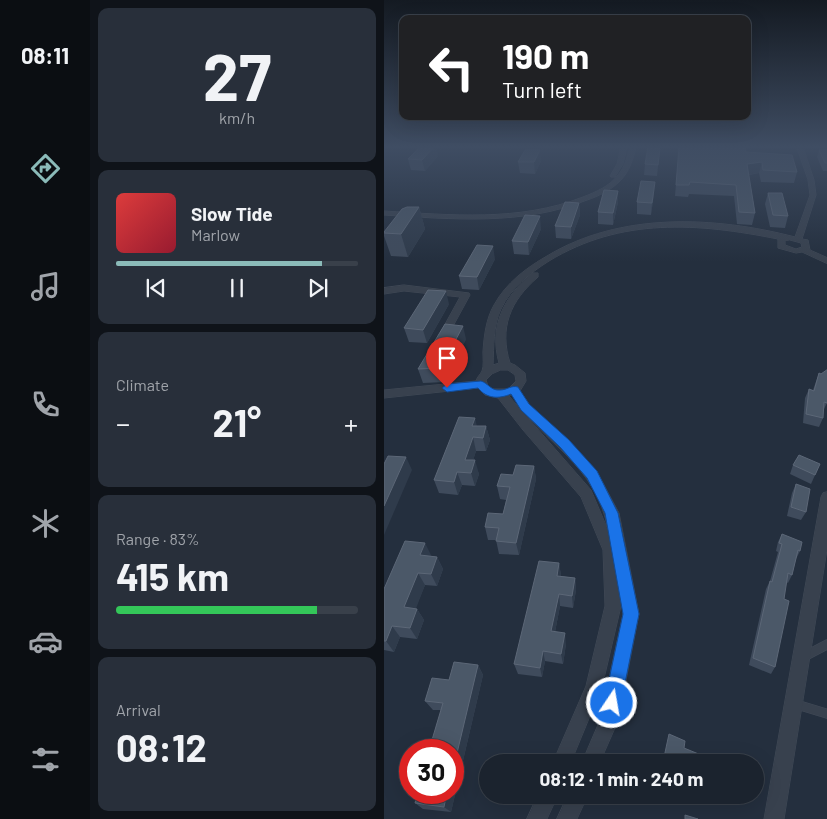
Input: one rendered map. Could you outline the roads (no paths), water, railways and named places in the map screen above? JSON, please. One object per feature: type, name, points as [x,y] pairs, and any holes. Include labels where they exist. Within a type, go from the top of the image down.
[{"type":"street","points":[[384,209],[481,214],[527,211],[575,199],[602,185]]},
{"type":"street","points":[[384,214],[482,218],[531,214],[575,204],[611,185]]},
{"type":"street","points":[[798,239],[813,195],[812,185]]},
{"type":"street","points":[[488,371],[493,318],[506,294],[518,279],[556,251],[586,239],[626,228],[657,224],[715,225],[743,228],[784,240]]},
{"type":"street","points":[[505,366],[500,345],[503,319],[514,296],[527,281],[563,255],[590,243],[629,232],[660,229],[718,230],[784,240],[798,239],[805,242],[805,248]]},
{"type":"street","points":[[784,240],[781,246],[787,249],[805,248],[827,254]]},
{"type":"street","points":[[805,248],[827,262]]},
{"type":"street","points":[[384,291],[404,288],[466,295],[440,343]]},
{"type":"street","points":[[505,366],[516,370],[521,377],[519,386],[507,392],[488,392],[481,384],[483,375],[488,371],[505,366]]},
{"type":"street","points":[[384,394],[481,384]]},
{"type":"street","points":[[507,392],[586,494],[610,550],[613,606],[594,688],[565,754]]},
{"type":"street","points":[[507,392],[564,444],[592,474],[612,513],[631,614],[609,721],[595,754]]},
{"type":"street","points":[[774,819],[827,497]]},
{"type":"street","points":[[538,819],[544,804]]},
{"type":"street","points":[[567,819],[574,804]]},
{"type":"lane","points":[[801,658],[827,644]]},
{"type":"lane","points":[[793,703],[827,714]]}]
